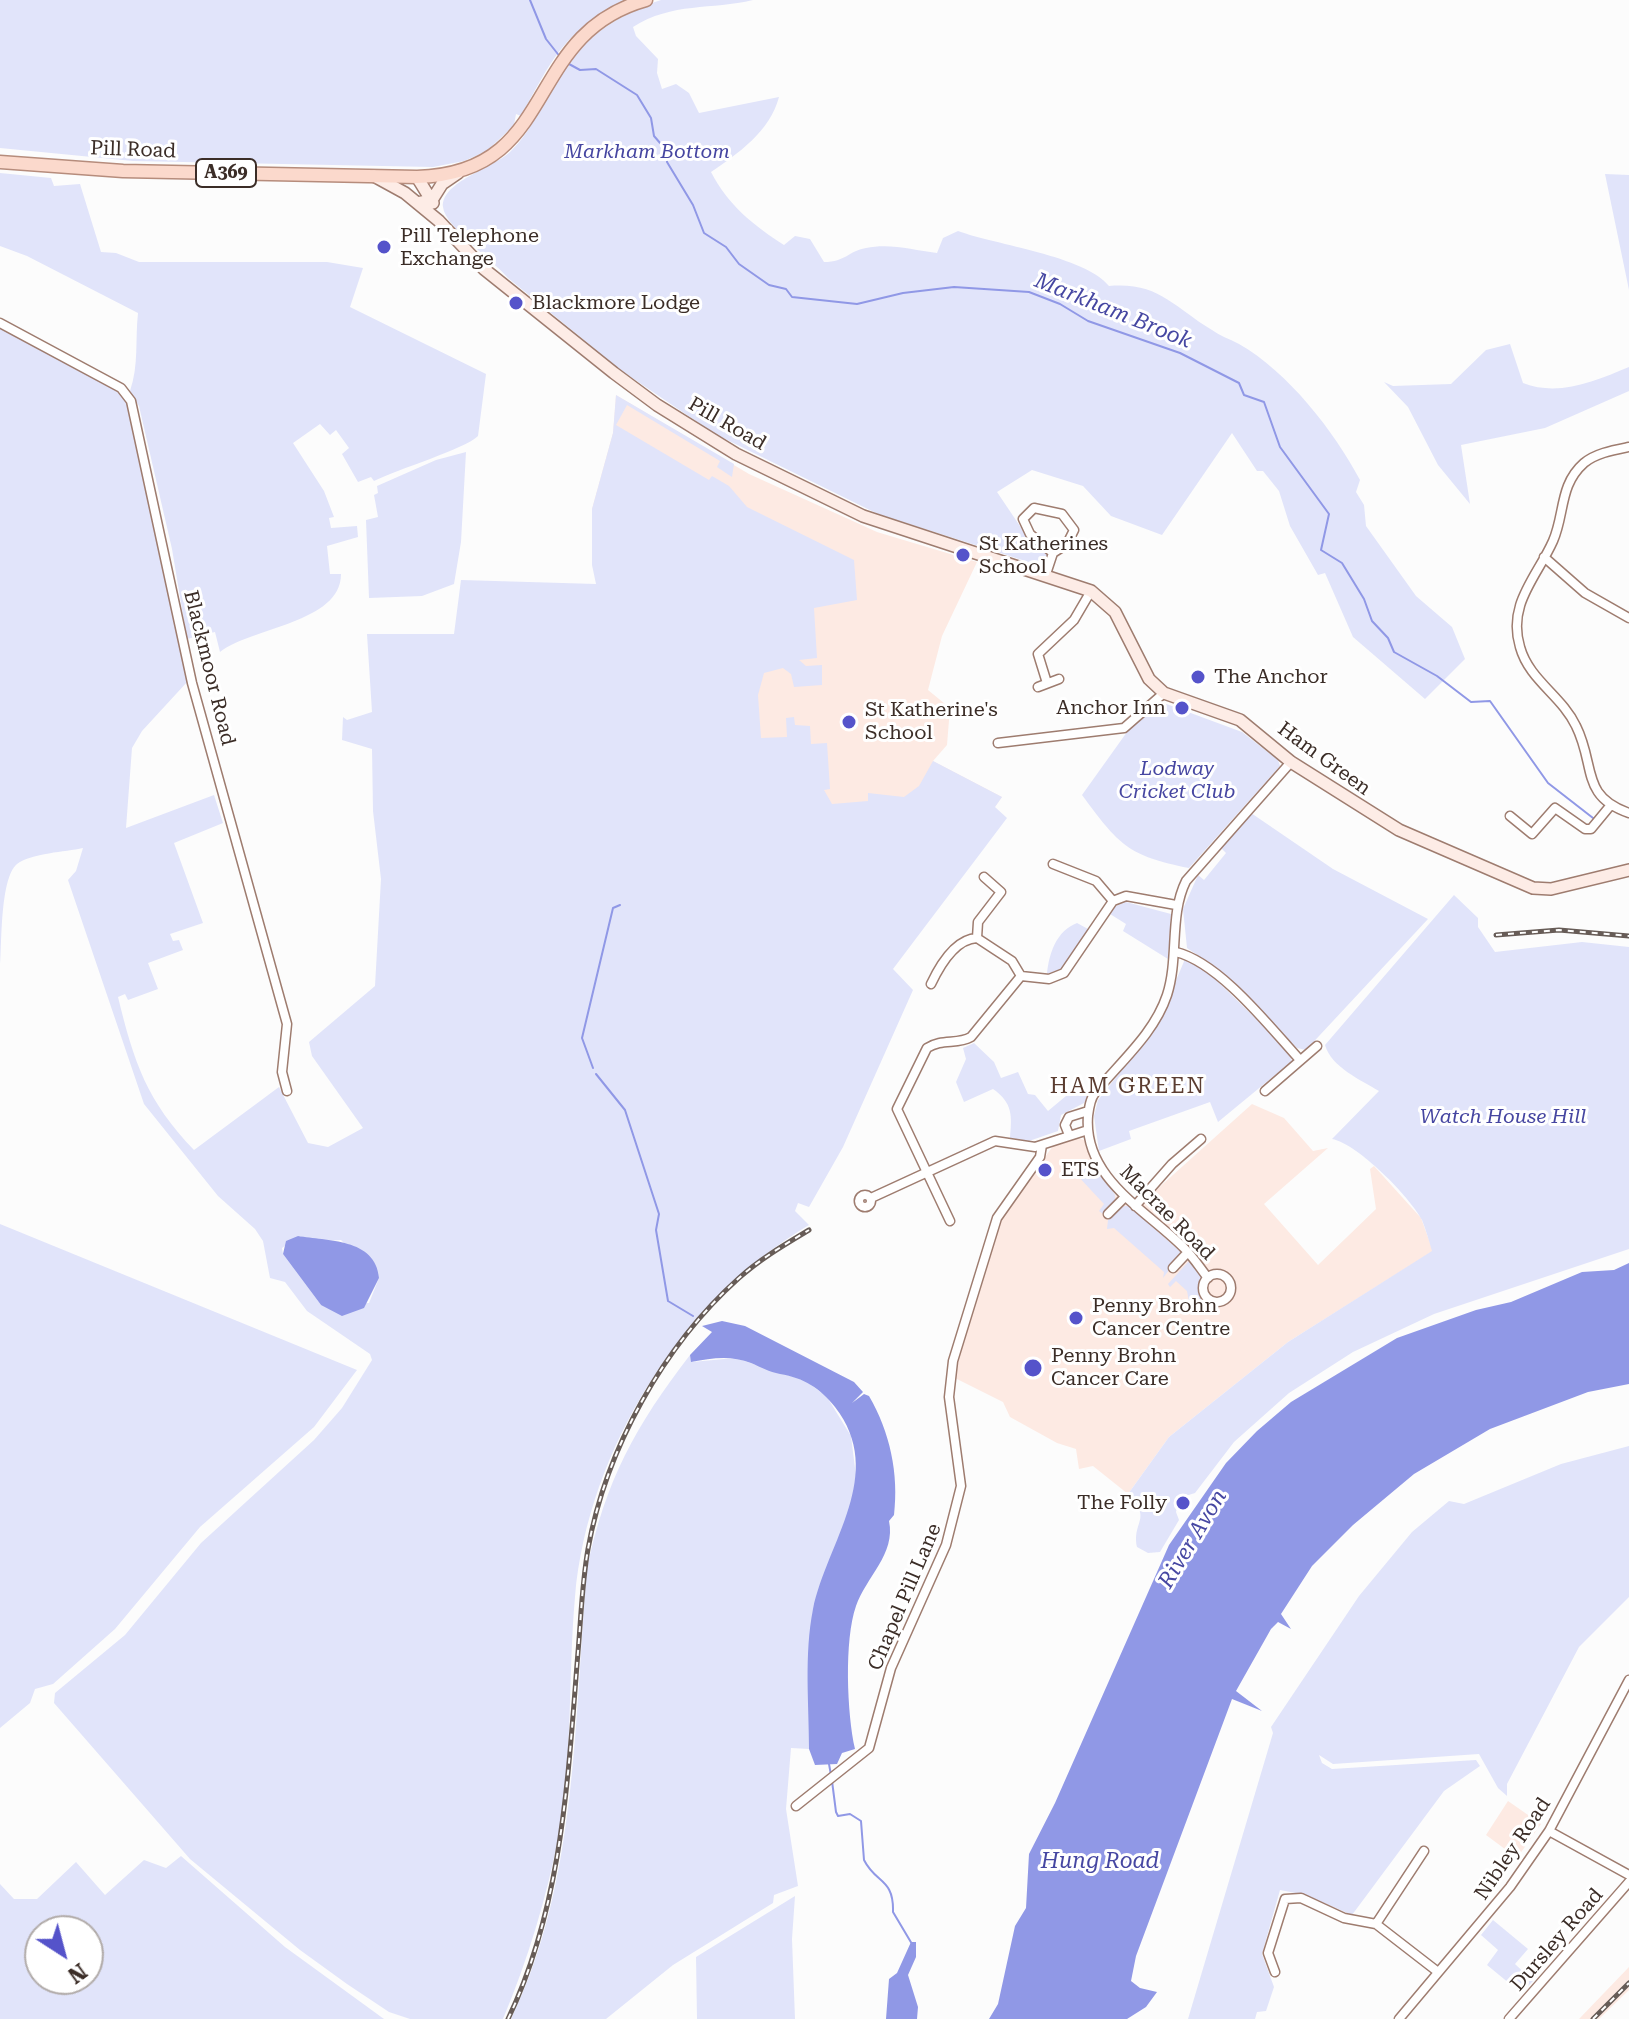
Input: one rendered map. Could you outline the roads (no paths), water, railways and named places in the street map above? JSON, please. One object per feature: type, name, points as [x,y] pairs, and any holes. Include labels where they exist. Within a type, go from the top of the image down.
[{"type":"main road","name":"A369","points":[[374,176],[458,173],[482,163],[503,149],[527,119],[566,53],[613,14],[642,1]]},
{"type":"main road","name":"Pill Road","points":[[0,162],[123,171],[374,176]]},
{"type":"street","points":[[417,203],[432,200],[442,184],[458,173]]},
{"type":"street","name":"Pill Road","points":[[374,176],[405,193],[439,221],[484,269],[555,327],[657,405],[736,454],[863,516],[1046,574]]},
{"type":"street","points":[[405,193],[412,177]]},
{"type":"street","name":"Pill Road","points":[[412,177],[432,200],[439,221]]},
{"type":"street","name":"Blackmoor Road","points":[[0,323],[121,388],[131,401],[192,683],[287,1024],[282,1072],[287,1091]]},
{"type":"street","points":[[1629,447],[1593,458],[1573,475],[1559,509],[1556,533],[1523,592],[1518,610],[1519,644],[1525,663],[1576,725],[1597,793],[1610,806],[1629,813]]},
{"type":"street","points":[[998,743],[1124,728],[1164,693],[1143,668],[1126,627],[1091,591],[1046,574],[1053,553],[1067,544],[1074,530],[1062,514],[1034,508],[1023,519],[1024,525],[1053,553]]},
{"type":"street","points":[[1544,557],[1585,593],[1629,618]]},
{"type":"street","points":[[1047,683],[1039,666],[1038,654],[1074,620],[1091,591]]},
{"type":"street","points":[[1038,687],[1059,679]]},
{"type":"street","name":"Ham Green","points":[[1164,693],[1240,720],[1291,762],[1399,830],[1517,883],[1551,889],[1629,870]]},
{"type":"street","name":"Macrae Road","points":[[1208,1278],[1188,1252],[1125,1197],[1103,1171],[1088,1130],[1088,1111],[1092,1096],[1156,1018],[1167,995],[1176,952],[1176,905],[1193,872],[1291,762]]},
{"type":"street","points":[[1510,816],[1532,834],[1555,808],[1591,829],[1610,806]]},
{"type":"street","points":[[1053,864],[1096,881],[1113,901]]},
{"type":"street","points":[[977,938],[978,922],[1001,892],[984,877]]},
{"type":"street","points":[[1021,976],[1049,979],[1064,973],[1113,901],[1126,896],[1176,905]]},
{"type":"street","points":[[931,984],[958,945],[966,939],[977,938],[1012,961],[1021,976]]},
{"type":"street","points":[[1176,952],[1191,955],[1219,976],[1300,1060]]},
{"type":"street","points":[[950,1221],[900,1119],[899,1101],[927,1048],[937,1042],[962,1042],[971,1037],[1021,976]]},
{"type":"street","points":[[1265,1091],[1317,1046]]},
{"type":"street","points":[[1069,1135],[1066,1121],[1072,1114],[1088,1111]]},
{"type":"street","points":[[871,1198],[995,1141],[1005,1140],[1030,1147],[1088,1130]]},
{"type":"street","points":[[1135,1206],[1172,1164],[1201,1139]]},
{"type":"street","name":"Chapel Pill Lane","points":[[796,1806],[869,1748],[891,1668],[953,1524],[961,1486],[949,1397],[953,1361],[997,1218],[1040,1157],[1042,1145]]},
{"type":"street","points":[[1108,1214],[1125,1197]]},
{"type":"street","points":[[1173,1268],[1188,1252]]},
{"type":"street","name":"Nibley Road","points":[[1399,2019],[1510,1887],[1549,1831],[1629,1680]]},
{"type":"street","points":[[1549,1831],[1629,1875]]},
{"type":"street","points":[[1376,1924],[1424,1851]]},
{"type":"street","name":"Dursley Road","points":[[1509,2019],[1629,1882]]},
{"type":"street","points":[[1275,1972],[1268,1953],[1285,1899],[1301,1898],[1344,1918],[1376,1924],[1438,1972]]},
{"type":"water","points":[[298,1236],[348,1244],[369,1255],[376,1265],[379,1278],[364,1308],[342,1316],[321,1305],[283,1254],[286,1241]]},
{"type":"water","name":"Hung Road","points":[[1629,1263],[1629,1384],[1588,1392],[1490,1429],[1414,1474],[1353,1525],[1312,1566],[1281,1614],[1291,1629],[1278,1622],[1271,1629],[1236,1691],[1262,1711],[1232,1699],[1136,1956],[1131,1981],[1140,1988],[1157,1992],[1146,2007],[1127,2019],[989,2019],[998,2004],[1015,1926],[1026,1908],[1029,1854],[1055,1803],[1169,1545],[1226,1463],[1291,1402],[1397,1338],[1476,1310],[1511,1302],[1582,1272],[1614,1270]]},
{"type":"water","points":[[722,1321],[745,1326],[854,1382],[863,1392],[852,1403],[864,1394],[869,1396],[891,1454],[895,1500],[894,1515],[889,1521],[888,1544],[861,1595],[852,1620],[848,1677],[855,1749],[842,1753],[837,1764],[815,1765],[809,1749],[808,1661],[813,1609],[855,1483],[855,1457],[850,1432],[829,1400],[804,1381],[736,1359],[714,1358],[691,1362],[690,1355],[712,1332],[702,1326]]},
{"type":"water","points":[[911,1942],[916,1942],[916,1957],[908,1975],[918,2007],[917,2019],[886,2019],[889,1979],[897,1973]]},
{"type":"waterway","name":"Markham Brook","points":[[530,0],[546,39],[561,58]]},
{"type":"waterway","name":"Markham Brook","points":[[569,64],[580,70],[596,69],[637,95],[651,118],[654,136],[667,151],[667,162],[693,205],[704,233],[726,247],[739,264],[769,285],[786,289],[792,297],[857,304],[903,293],[954,287],[1029,292],[1060,304],[1088,321],[1180,353],[1239,383],[1244,395],[1264,402],[1280,447],[1329,514],[1321,550],[1342,563],[1364,599],[1372,621],[1388,638],[1394,652],[1437,676],[1471,702],[1490,701],[1548,783],[1593,818]]},
{"type":"waterway","points":[[593,1068],[582,1038],[613,908],[620,905]]},
{"type":"waterway","points":[[596,1074],[625,1110],[659,1214],[656,1230],[668,1301],[693,1316]]},
{"type":"waterway","points":[[829,1764],[831,1775]]},
{"type":"waterway","points":[[832,1781],[836,1812],[838,1816],[850,1814],[861,1821],[864,1860],[891,1893],[893,1912],[912,1944]]},
{"type":"railway","points":[[1496,935],[1559,930],[1629,936]]},
{"type":"railway","points":[[508,2019],[541,1931],[552,1885],[571,1745],[586,1562],[608,1474],[642,1402],[686,1335],[711,1305],[747,1271],[809,1230]]},
{"type":"railway","points":[[1593,2019],[1629,1983]]},
{"type":"place","name":"Pill Telephone Exchange","points":[[384,247]]},
{"type":"place","name":"Blackmore Lodge","points":[[516,303]]},
{"type":"place","name":"St Katherines School","points":[[963,555]]},
{"type":"place","name":"The Anchor","points":[[1198,677]]},
{"type":"place","name":"Anchor Inn","points":[[1182,708]]},
{"type":"place","name":"St Katherine's School","points":[[849,722]]},
{"type":"place","name":"ETS","points":[[1045,1170]]},
{"type":"place","name":"Penny Brohn Cancer Centre","points":[[1076,1318]]},
{"type":"place","name":"Penny Brohn Cancer Care","points":[[1033,1368]]},
{"type":"place","name":"The Folly","points":[[1183,1503]]},
{"type":"district","name":"HAM GREEN","points":[[1128,1087]]},
{"type":"park label","name":"Markham Bottom","points":[[647,152]]},
{"type":"park label","name":"Lodway Cricket Club","points":[[1177,780]]},
{"type":"park label","name":"Watch House Hill","points":[[1503,1117]]},
{"type":"water label","name":"River Avon","points":[[1193,1539]]}]
